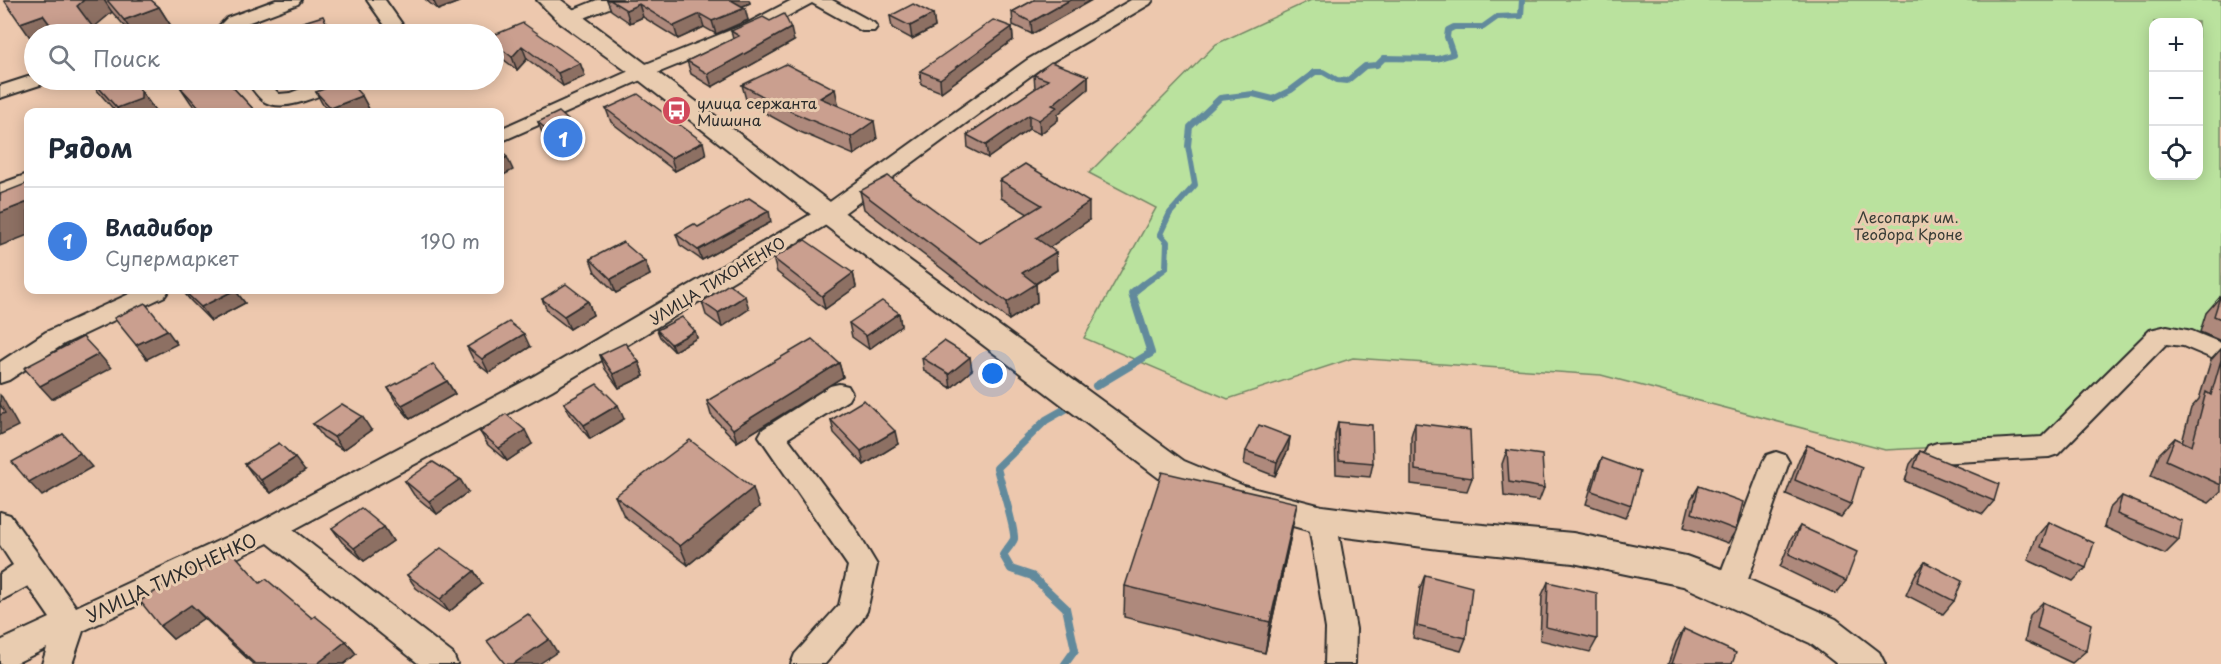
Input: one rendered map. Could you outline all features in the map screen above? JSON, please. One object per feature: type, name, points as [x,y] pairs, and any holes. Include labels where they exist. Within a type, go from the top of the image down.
[{"type":"main road","points":[[548,0],[568,18],[643,72],[828,214],[1172,470],[1238,498],[1322,520],[1439,535],[1573,548],[1686,571],[1730,588],[1823,631],[1866,664]]},
{"type":"street","points":[[231,24],[292,0]]},
{"type":"street","points":[[376,0],[393,24]]},
{"type":"street","points":[[568,18],[613,0]]},
{"type":"street","points":[[504,134],[643,72],[753,28],[805,0]]},
{"type":"street","points":[[819,0],[868,27]]},
{"type":"street","name":"УЛИЦА ТИХОНЕНКО","points":[[0,656],[271,529],[543,383],[828,214],[1034,64],[1144,0]]},
{"type":"street","points":[[0,75],[24,67]]},
{"type":"street","points":[[0,92],[24,84]]},
{"type":"street","points":[[265,90],[271,97],[280,100],[294,98],[314,90]]},
{"type":"street","points":[[0,192],[24,183]]},
{"type":"street","points":[[0,212],[24,203]]},
{"type":"street","points":[[0,374],[55,339],[149,294]]},
{"type":"street","points":[[1937,453],[2049,447],[2159,336],[2168,334],[2180,336],[2221,353]]},
{"type":"street","points":[[806,664],[852,610],[863,565],[843,533],[772,436],[839,393]]},
{"type":"street","points":[[1730,588],[1776,462]]},
{"type":"street","points":[[1322,520],[1341,629],[1340,664]]},
{"type":"street","points":[[0,523],[71,624],[57,664]]},
{"type":"street","name":"УЛИЦА ТИХОНЕНКО","points":[[271,529],[442,664]]},
{"type":"street","points":[[0,589],[32,568]]},
{"type":"green space","name":"Лесопарк им. Теодора Кроне","points":[[1311,0],[2221,0],[2221,338],[2134,345],[2053,441],[1885,450],[1601,375],[1353,358],[1228,399],[1084,338],[1156,208],[1089,173],[1216,44]]},
{"type":"building","points":[[4,0],[84,0],[77,6],[90,24],[50,24],[43,15],[20,23]]},
{"type":"building","points":[[107,0],[151,0],[159,7],[124,20]]},
{"type":"building","points":[[610,0],[731,0],[745,8],[712,21],[700,14],[674,26],[639,4],[626,10]]},
{"type":"building","points":[[1034,0],[1070,0],[1031,22],[1012,12]]},
{"type":"building","points":[[913,4],[933,14],[910,26],[890,16]]},
{"type":"building","points":[[784,14],[791,28],[708,74],[687,61],[739,36],[731,31],[763,17],[770,21]]},
{"type":"building","points":[[323,16],[327,24],[297,24]]},
{"type":"building","points":[[993,20],[1012,27],[940,79],[920,71]]},
{"type":"building","points":[[523,23],[580,63],[558,73],[522,46],[512,57],[504,51],[504,31]]},
{"type":"building","points":[[1051,62],[1088,76],[1052,105],[1057,107],[1039,120],[1029,115],[986,145],[967,135],[1048,80],[1034,75]]},
{"type":"building","points":[[786,64],[835,89],[820,98],[874,121],[851,137],[794,113],[742,85]]},
{"type":"building","points":[[101,90],[140,90],[141,99],[117,108]]},
{"type":"building","points":[[183,90],[235,90],[252,108],[199,108]]},
{"type":"building","points":[[356,90],[362,96],[331,108],[316,92]]},
{"type":"building","points":[[638,94],[703,142],[671,158],[606,109]]},
{"type":"building","points":[[559,112],[577,128],[555,137],[538,122]]},
{"type":"building","points":[[1025,164],[1089,202],[1036,238],[1056,252],[1022,273],[1036,284],[1007,302],[860,191],[888,176],[980,243],[1042,205],[1000,180]]},
{"type":"building","points":[[24,185],[24,204],[0,213],[0,194]]},
{"type":"building","points":[[749,198],[769,211],[698,250],[676,234],[694,224],[698,227]]},
{"type":"building","points":[[805,240],[853,273],[822,296],[773,258]]},
{"type":"building","points":[[623,242],[645,261],[611,279],[590,259]]},
{"type":"building","points":[[566,284],[588,301],[564,316],[542,299]]},
{"type":"building","points":[[729,284],[745,296],[718,313],[702,302]]},
{"type":"building","points":[[187,294],[227,294],[201,307]]},
{"type":"building","points":[[2221,298],[2221,319],[2214,316]]},
{"type":"building","points":[[882,301],[899,313],[866,336],[849,323]]},
{"type":"building","points":[[145,303],[167,330],[136,345],[114,318]]},
{"type":"building","points":[[682,317],[695,331],[671,344],[657,330]]},
{"type":"building","points":[[509,322],[524,334],[482,359],[467,347]]},
{"type":"building","points":[[83,337],[99,354],[40,386],[24,368]]},
{"type":"building","points":[[812,339],[839,363],[733,429],[707,401]]},
{"type":"building","points":[[944,341],[970,357],[949,374],[922,358]]},
{"type":"building","points":[[625,343],[639,362],[613,374],[600,355]]},
{"type":"building","points":[[2221,360],[2221,485],[2166,460],[2175,438],[2192,446],[2206,392],[2211,395]]},
{"type":"building","points":[[433,364],[447,381],[402,405],[388,388]]},
{"type":"building","points":[[597,384],[618,405],[584,425],[564,403]]},
{"type":"building","points":[[864,400],[895,431],[861,451],[831,420]]},
{"type":"building","points":[[0,404],[5,413],[0,415]]},
{"type":"building","points":[[342,404],[362,416],[334,437],[313,424]]},
{"type":"building","points":[[506,414],[525,430],[499,448],[480,432]]},
{"type":"building","points":[[1338,422],[1372,425],[1373,463],[1339,460]]},
{"type":"building","points":[[1415,423],[1470,430],[1472,478],[1415,470]]},
{"type":"building","points":[[1259,425],[1290,437],[1277,462],[1246,451]]},
{"type":"building","points":[[63,434],[80,453],[29,482],[12,462]]},
{"type":"building","points":[[690,440],[753,488],[680,546],[615,496]]},
{"type":"building","points":[[279,443],[295,458],[261,480],[245,464]]},
{"type":"building","points":[[1807,445],[1862,467],[1851,504],[1795,480]]},
{"type":"building","points":[[1507,450],[1542,455],[1544,488],[1509,482]]},
{"type":"building","points":[[1920,451],[1999,484],[1994,501],[1914,467]]},
{"type":"building","points":[[1602,458],[1640,472],[1631,505],[1592,491]]},
{"type":"building","points":[[433,462],[460,479],[429,501],[405,481]]},
{"type":"building","points":[[1162,472],[1297,503],[1270,622],[1125,586]]},
{"type":"building","points":[[1699,486],[1743,502],[1736,530],[1692,513]]},
{"type":"building","points":[[2122,496],[2182,521],[2179,540],[2117,514]]},
{"type":"building","points":[[361,508],[384,527],[354,548],[332,528]]},
{"type":"building","points":[[2049,522],[2094,543],[2086,568],[2041,547]]},
{"type":"building","points":[[1800,526],[1857,552],[1846,581],[1789,554]]},
{"type":"building","points":[[227,546],[260,583],[266,579],[312,618],[315,616],[346,641],[317,664],[255,664],[191,605],[160,626],[140,601]]},
{"type":"building","points":[[441,548],[474,571],[440,599],[407,575]]},
{"type":"building","points":[[1925,562],[1962,581],[1954,601],[1917,582]]},
{"type":"building","points":[[1425,575],[1472,587],[1466,638],[1417,626]]},
{"type":"building","points":[[1548,582],[1597,593],[1597,639],[1546,627]]},
{"type":"building","points":[[2043,602],[2091,624],[2086,651],[2037,628]]},
{"type":"building","points":[[528,614],[549,639],[513,664],[505,664],[487,641]]},
{"type":"building","points":[[1684,629],[1736,653],[1732,664],[1672,664]]},
{"type":"waterway","points":[[1140,287],[1166,268],[1167,242],[1160,234],[1170,213],[1195,185],[1188,146],[1190,127],[1220,98],[1253,94],[1273,99],[1291,90],[1315,72],[1323,72],[1337,80],[1347,81],[1365,66],[1377,65],[1384,58],[1437,59],[1453,54],[1447,37],[1448,30],[1454,27],[1483,27],[1497,17],[1521,16],[1522,0]]},
{"type":"waterway","points":[[1096,386],[1151,353],[1132,293],[1142,285]]},
{"type":"waterway","points":[[1065,664],[1075,650],[1066,608],[1032,576],[1011,569],[1003,555],[1013,541],[1014,534],[997,468],[1046,420],[1069,407]]},
{"type":"place","name":"улица cержанта Мишина","points":[[676,111]]},
{"type":"place","name":"Владибор","points":[[563,138]]}]
